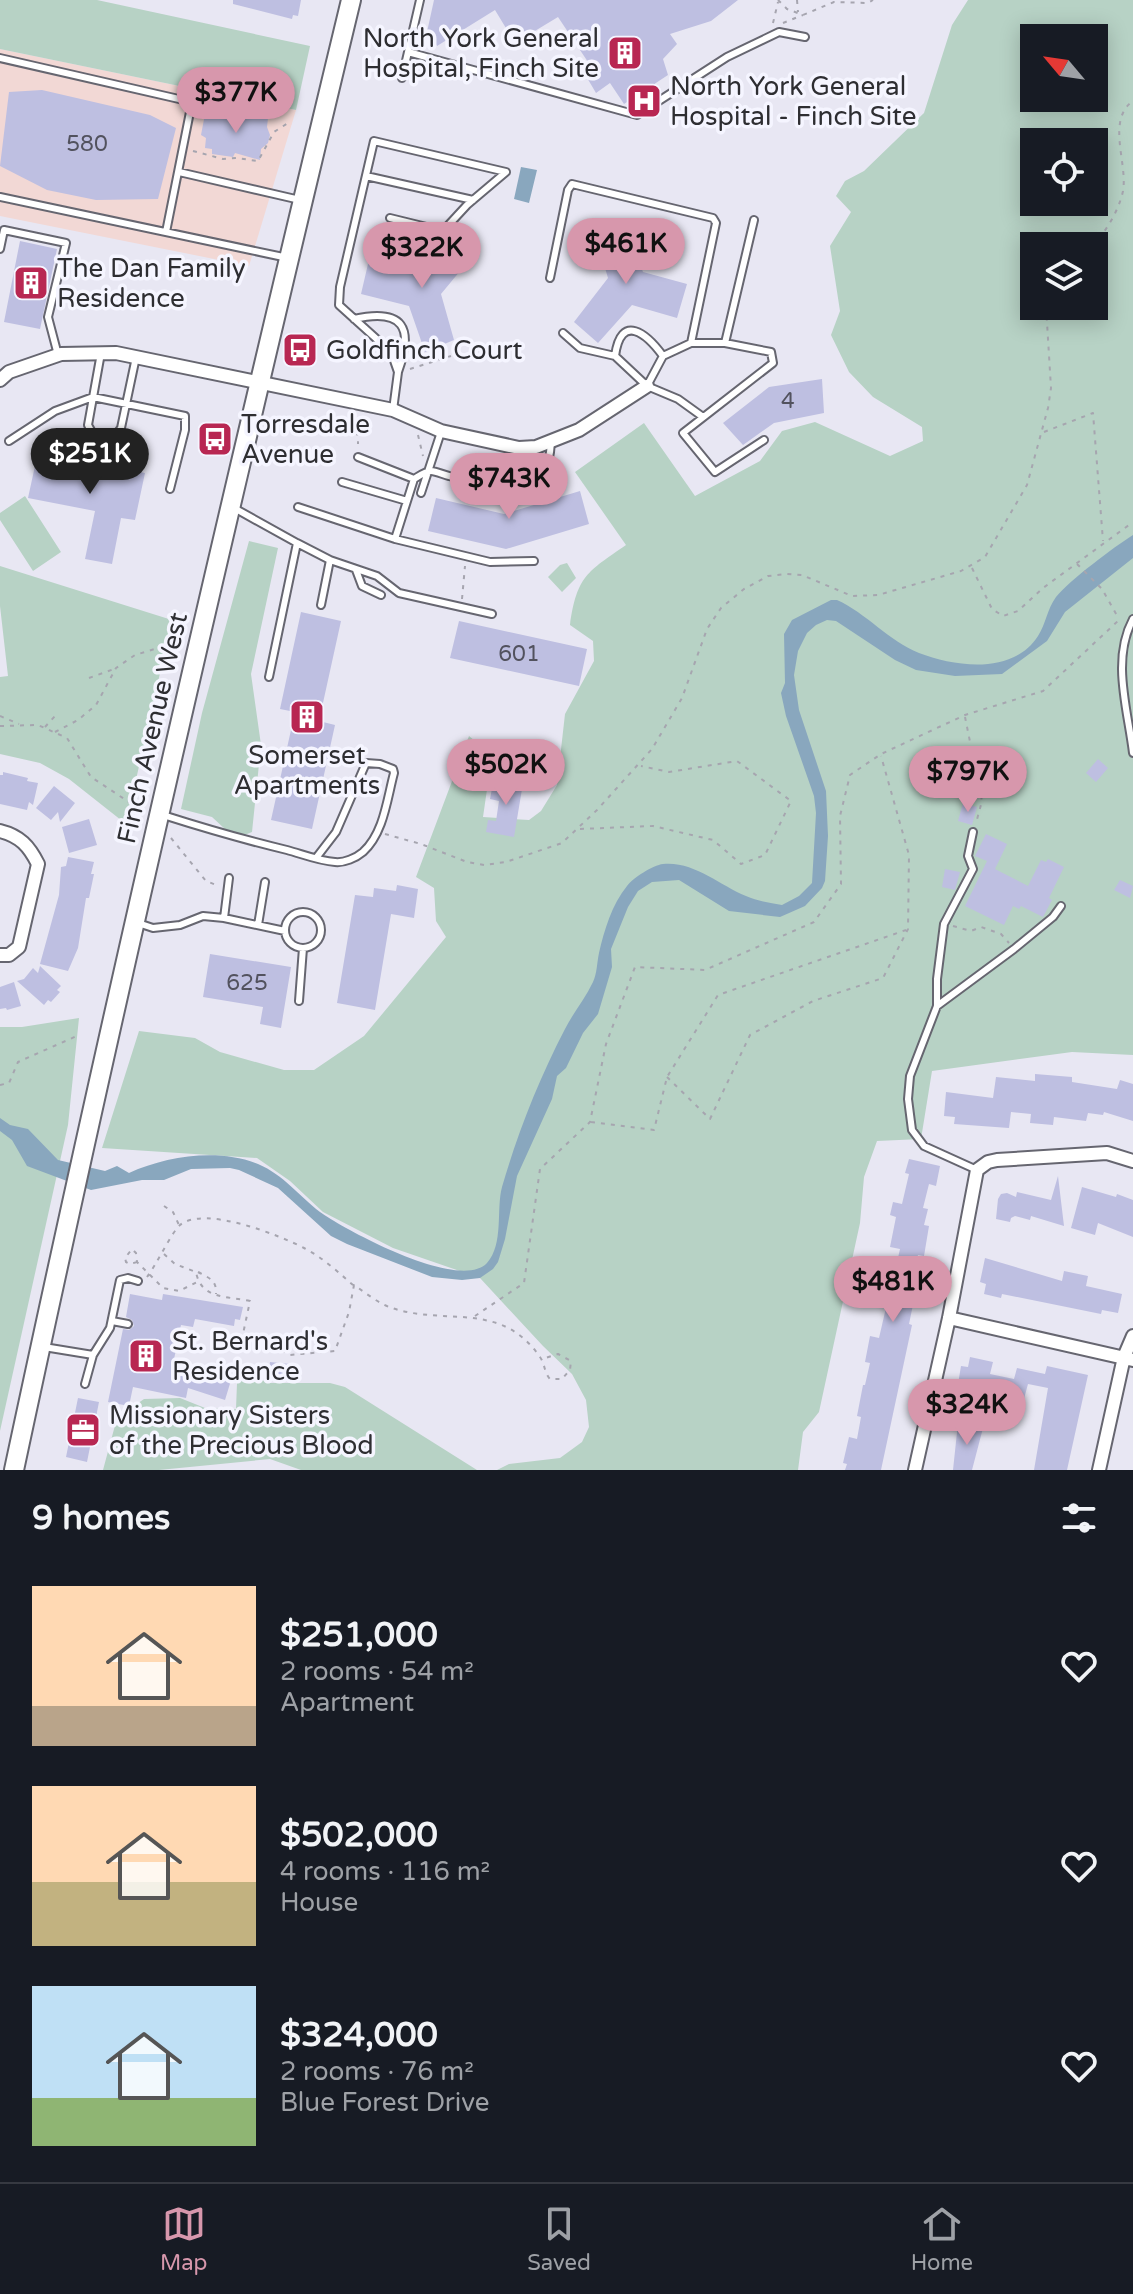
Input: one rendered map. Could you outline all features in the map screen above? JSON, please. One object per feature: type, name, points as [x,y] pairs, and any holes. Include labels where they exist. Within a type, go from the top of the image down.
[{"type":"main road","name":"Finch Avenue West","points":[[14,1470],[89,1122],[258,382],[351,0]]},
{"type":"street","points":[[0,380],[9,372],[58,355],[116,353],[393,410],[441,431],[519,448],[536,447],[579,430],[647,386]]},
{"type":"street","points":[[0,831],[13,834],[30,847],[38,864],[19,947],[9,955],[0,955]]},
{"type":"street","points":[[915,1470],[949,1318],[977,1170],[997,1160],[1107,1153],[1133,1161]]},
{"type":"street","points":[[949,1318],[1128,1358]]},
{"type":"street","points":[[1099,1470],[1133,1336]]},
{"type":"lane","points":[[402,78],[420,0]]},
{"type":"lane","points":[[408,52],[637,115],[727,57],[766,38],[779,32],[805,37]]},
{"type":"lane","points":[[0,58],[192,102],[166,232]]},
{"type":"lane","points":[[390,218],[443,231],[506,172],[374,141],[340,287],[339,305],[391,352],[398,372]]},
{"type":"lane","points":[[179,172],[302,201]]},
{"type":"lane","points":[[366,176],[473,200]]},
{"type":"lane","points":[[550,278],[568,190],[572,184],[713,218],[716,223],[691,343]]},
{"type":"lane","points":[[0,197],[288,258]]},
{"type":"lane","points":[[725,343],[754,220]]},
{"type":"lane","points":[[0,249],[4,230],[66,243],[48,317],[58,355]]},
{"type":"lane","points":[[354,319],[375,314],[393,318],[401,325],[407,340],[398,372],[393,410]]},
{"type":"lane","points":[[615,356],[617,342],[627,332],[638,331],[649,337],[663,356]]},
{"type":"lane","points":[[563,333],[580,348],[615,356],[647,386],[678,399],[703,417]]},
{"type":"lane","points":[[647,386],[663,356],[691,343],[725,343],[771,352],[773,363],[683,433],[715,472],[764,440]]},
{"type":"lane","points":[[101,353],[88,425],[94,436],[107,440],[121,428],[136,357]]},
{"type":"lane","points":[[9,441],[55,411],[93,397],[185,416],[185,430],[170,489]]},
{"type":"lane","points":[[421,493],[441,431]]},
{"type":"lane","points":[[395,539],[414,479],[429,471],[521,491],[537,484],[545,474],[550,461],[551,442]]},
{"type":"lane","points":[[358,457],[414,479]]},
{"type":"lane","points":[[342,482],[407,501]]},
{"type":"lane","points":[[230,506],[330,560],[377,576],[399,593],[492,614]]},
{"type":"lane","points":[[298,507],[395,539],[466,557],[490,562],[534,561]]},
{"type":"lane","points":[[269,677],[297,543]]},
{"type":"lane","points":[[321,605],[330,560]]},
{"type":"lane","points":[[356,570],[362,586],[381,595]]},
{"type":"lane","points":[[1133,619],[1126,632],[1123,680],[1124,705],[1133,753]]},
{"type":"lane","points":[[159,818],[316,858],[335,862],[356,857],[378,832],[394,773],[388,766],[369,762],[364,766],[336,832],[316,858]]},
{"type":"lane","points":[[973,832],[968,856],[973,869],[944,924],[937,1006],[910,1076],[909,1120],[924,1146],[977,1170]]},
{"type":"lane","points":[[224,918],[229,878]]},
{"type":"lane","points":[[258,925],[265,882]]},
{"type":"lane","points":[[937,1006],[1014,949],[1053,917],[1061,906]]},
{"type":"lane","points":[[304,912],[315,917],[321,928],[314,944],[303,948],[292,945],[285,931],[293,915],[304,912]]},
{"type":"lane","points":[[134,923],[153,928],[180,925],[203,916],[285,931]]},
{"type":"lane","points":[[299,1001],[303,948]]},
{"type":"lane","points":[[85,1384],[93,1355],[112,1321],[120,1280],[128,1278],[138,1281]]},
{"type":"lane","points":[[112,1321],[128,1324]]},
{"type":"lane","points":[[40,1347],[93,1355]]},
{"type":"path","points":[[778,0],[787,9],[803,15],[834,2],[868,3],[873,0]]},
{"type":"path","points":[[772,28],[778,0]]},
{"type":"path","points":[[797,0],[799,13]]},
{"type":"path","points":[[1104,232],[1124,188],[1120,153],[1122,115],[1133,101]]},
{"type":"path","points":[[183,150],[223,159],[258,161],[274,132],[288,123]]},
{"type":"path","points":[[378,832],[484,865],[541,852],[562,843],[639,766],[667,728],[682,698],[707,629],[721,608],[744,589],[768,576],[787,574],[802,575],[852,596],[878,595],[971,566],[985,557],[1027,485],[1042,432],[1051,388],[1047,320]]},
{"type":"path","points":[[398,372],[451,356]]},
{"type":"path","points":[[1042,432],[1093,413],[1103,544]]},
{"type":"path","points":[[343,417],[355,425],[358,444]]},
{"type":"path","points":[[417,434],[425,464]]},
{"type":"path","points":[[971,566],[992,609],[1003,616],[1018,611],[1076,563],[1133,522]]},
{"type":"path","points":[[461,607],[466,557]]},
{"type":"path","points":[[475,1316],[524,1283],[540,1169],[590,1122],[606,1044],[635,967],[705,970],[814,922],[841,884],[840,816],[850,775],[881,754],[965,715],[1043,691],[1119,620],[1102,589],[1076,563]]},
{"type":"path","points":[[89,678],[116,668],[135,655],[200,635]]},
{"type":"path","points":[[55,732],[78,720],[96,705],[116,668]]},
{"type":"path","points":[[965,715],[982,801],[973,832]]},
{"type":"path","points":[[0,716],[20,725]]},
{"type":"path","points":[[45,727],[55,716]]},
{"type":"path","points":[[0,726],[45,727],[67,738],[91,777],[159,818],[206,881],[227,889]]},
{"type":"path","points":[[667,1077],[710,1119],[750,1035],[813,1001],[883,978],[908,929],[909,855],[881,754]]},
{"type":"path","points":[[579,829],[653,826],[713,840],[741,864],[765,855],[791,801],[737,761],[669,772],[639,766]]},
{"type":"path","points":[[944,924],[971,931],[981,927],[1001,934],[1014,949]]},
{"type":"path","points":[[590,1122],[654,1130],[667,1077],[718,995],[908,929]]},
{"type":"path","points":[[0,1085],[9,1083],[18,1062],[79,1035]]},
{"type":"path","points":[[164,1206],[173,1212],[179,1226]]},
{"type":"path","points":[[138,1281],[149,1274],[164,1254],[179,1226],[193,1219],[211,1218],[286,1240],[316,1255],[390,1308],[430,1315],[475,1316],[498,1323],[522,1339],[542,1359],[543,1371],[550,1379],[562,1379],[570,1370],[571,1361],[558,1354],[542,1359]]},
{"type":"path","points":[[164,1254],[175,1264],[213,1280],[216,1294]]},
{"type":"path","points":[[137,1262],[163,1288],[179,1291],[198,1281]]},
{"type":"path","points":[[196,1272],[200,1288],[250,1301],[243,1334],[269,1342],[290,1355],[335,1351],[349,1312],[354,1285]]},
{"type":"shaded area","points":[[0,49],[296,110],[249,266],[0,216]]},
{"type":"green space","points":[[0,0],[97,0],[310,46],[296,110],[0,49]]},
{"type":"green space","points":[[968,0],[1133,0],[1133,1055],[1072,1052],[932,1071],[921,1139],[877,1141],[864,1177],[860,1223],[819,1412],[803,1432],[798,1470],[497,1470],[509,1464],[560,1458],[582,1442],[589,1427],[586,1400],[572,1374],[480,1278],[393,1248],[323,1212],[290,1181],[257,1158],[102,1148],[139,1031],[195,1038],[220,1052],[284,1070],[314,1070],[364,1036],[446,937],[436,921],[434,888],[416,877],[469,736],[492,755],[483,817],[529,820],[541,811],[557,785],[565,714],[594,661],[593,641],[570,625],[576,596],[593,569],[626,545],[575,472],[644,423],[695,496],[760,461],[782,431],[815,422],[890,456],[923,441],[922,427],[873,397],[849,372],[831,335],[840,311],[830,246],[851,212],[836,196],[845,181],[864,171],[924,113],[952,25]]},
{"type":"green space","points":[[25,496],[61,552],[33,571],[0,520],[0,513]]},
{"type":"green space","points":[[249,541],[278,548],[251,674],[261,745],[252,832],[242,836],[226,830],[212,817],[181,809],[202,713]]},
{"type":"green space","points":[[567,563],[576,578],[562,592],[548,577],[560,565]]},
{"type":"green space","points":[[0,566],[172,620],[126,824],[69,779],[40,763],[0,754],[0,677],[8,676],[0,606]]},
{"type":"green space","points":[[79,1018],[68,1125],[0,1431],[0,1027],[22,1027]]},
{"type":"green space","points":[[250,1371],[266,1383],[330,1383],[345,1387],[477,1470],[301,1470],[270,1459],[159,1470],[103,1470],[117,1418],[144,1399],[180,1398],[205,1408],[236,1409],[237,1383],[242,1373]]},
{"type":"water","points":[[521,167],[537,170],[529,203],[514,199]]},
{"type":"water","points":[[1133,535],[1133,558],[1065,612],[1047,641],[1002,674],[955,676],[916,670],[895,660],[836,621],[827,620],[807,633],[798,651],[794,675],[799,710],[826,791],[828,836],[822,888],[805,906],[780,917],[729,911],[679,880],[652,882],[638,891],[611,949],[612,967],[598,1014],[583,1033],[566,1068],[557,1076],[552,1099],[517,1176],[498,1262],[480,1278],[432,1277],[347,1244],[331,1236],[278,1188],[239,1170],[191,1169],[164,1180],[142,1180],[91,1190],[27,1166],[12,1140],[0,1131],[0,1118],[10,1125],[28,1129],[58,1160],[105,1171],[117,1166],[129,1173],[160,1162],[193,1156],[243,1159],[276,1174],[334,1221],[404,1256],[453,1270],[473,1270],[487,1263],[496,1246],[500,1196],[522,1126],[555,1048],[593,982],[606,927],[627,886],[654,867],[674,864],[696,870],[750,898],[782,905],[799,896],[812,883],[814,796],[781,693],[785,683],[784,634],[792,620],[831,600],[837,600],[919,653],[966,664],[999,662],[1027,649],[1038,636],[1053,602],[1063,590]]},
{"type":"building","points":[[233,0],[301,0],[298,16],[293,15],[292,19],[233,4]]},
{"type":"building","name":"North York General Hospital, Finch Site","points":[[434,0],[738,0],[711,21],[670,34],[677,44],[663,59],[668,75],[624,104],[610,83],[596,93],[586,76],[594,71],[558,17],[515,43],[495,10],[437,46],[427,32]]},
{"type":"building","points":[[42,90],[150,115],[176,128],[158,199],[96,200],[47,190],[0,166],[9,92]]},
{"type":"building","points":[[211,111],[232,118],[244,113],[268,118],[270,135],[268,143],[261,149],[260,160],[235,153],[233,157],[212,154],[212,149],[205,148],[206,138],[201,135],[205,114],[210,115]]},
{"type":"building","points":[[622,220],[643,272],[687,284],[677,318],[632,305],[598,343],[574,322],[608,278],[594,231]]},
{"type":"building","points":[[451,236],[475,253],[441,294],[454,340],[425,352],[409,306],[361,294],[368,264],[414,272]]},
{"type":"building","name":"The Dan Family Residence","points":[[20,241],[57,249],[40,329],[4,322]]},
{"type":"building","points":[[822,379],[824,413],[774,423],[743,445],[723,423],[769,387]]},
{"type":"building","points":[[38,452],[145,473],[135,520],[121,518],[112,564],[85,559],[95,511],[28,498]]},
{"type":"building","points":[[580,491],[589,524],[506,549],[428,531],[436,498],[504,514]]},
{"type":"building","name":"Somerset Apartments","points":[[301,612],[341,621],[319,721],[335,725],[312,829],[271,820],[295,712],[280,709]]},
{"type":"building","points":[[459,621],[587,649],[579,686],[450,658]]},
{"type":"building","points":[[1098,759],[1108,768],[1096,782],[1086,773]]},
{"type":"building","points":[[3,772],[38,783],[33,805],[29,802],[27,810],[0,804],[0,775]]},
{"type":"building","points":[[494,778],[523,783],[514,837],[486,832],[488,820],[496,821],[499,801],[490,799]]},
{"type":"building","points":[[54,786],[75,803],[60,822],[58,812],[51,820],[36,808]]},
{"type":"building","points":[[963,803],[977,807],[972,825],[958,821]]},
{"type":"building","points":[[89,819],[97,845],[69,853],[62,827]]},
{"type":"building","points":[[986,834],[1007,844],[995,869],[1028,886],[1041,860],[1046,862],[1048,859],[1064,867],[1043,917],[1021,906],[1019,909],[1013,906],[1004,925],[965,906],[987,861],[975,856]]},
{"type":"building","points":[[68,857],[94,862],[91,874],[94,874],[89,898],[86,898],[78,948],[68,971],[40,964],[59,895],[61,867],[66,866]]},
{"type":"building","points":[[945,869],[960,872],[955,890],[942,887]]},
{"type":"building","points":[[1120,880],[1133,886],[1130,898],[1114,890]]},
{"type":"building","points":[[397,885],[418,889],[414,918],[391,914],[375,1010],[337,1003],[355,895],[373,897],[374,888],[396,891]]},
{"type":"building","points":[[210,954],[291,967],[281,1028],[260,1024],[263,1007],[203,997]]},
{"type":"building","points":[[40,966],[61,986],[57,990],[60,992],[44,1005],[17,981],[24,979],[33,968],[38,973]]},
{"type":"building","points":[[14,982],[21,1006],[0,1009],[0,987]]},
{"type":"building","points":[[1035,1074],[1072,1077],[1072,1082],[1117,1089],[1120,1080],[1133,1084],[1133,1121],[1104,1112],[1103,1115],[1088,1113],[1086,1121],[1054,1117],[1053,1125],[1030,1123],[1031,1114],[1011,1112],[1009,1128],[954,1124],[955,1117],[944,1116],[946,1092],[993,1098],[996,1077],[1035,1081]]},
{"type":"building","points":[[909,1159],[940,1166],[936,1186],[929,1184],[923,1208],[928,1209],[924,1225],[929,1226],[924,1256],[918,1255],[914,1275],[919,1276],[909,1324],[912,1325],[881,1470],[845,1470],[847,1464],[843,1463],[849,1437],[857,1439],[861,1417],[857,1416],[870,1363],[865,1362],[870,1336],[879,1338],[888,1299],[882,1297],[889,1269],[895,1271],[900,1249],[890,1247],[896,1217],[890,1215],[893,1202],[902,1204]]},
{"type":"building","points":[[1058,1176],[1064,1226],[1031,1216],[1030,1220],[1015,1216],[1010,1222],[996,1219],[1001,1194],[1016,1197],[1017,1192],[1051,1200]]},
{"type":"building","points":[[1082,1187],[1133,1200],[1133,1237],[1098,1223],[1095,1235],[1071,1228]]},
{"type":"building","points":[[985,1258],[1062,1281],[1064,1271],[1088,1276],[1086,1286],[1122,1294],[1118,1313],[1102,1310],[1101,1314],[1002,1294],[1001,1298],[984,1294],[986,1284],[980,1282]]},
{"type":"building","name":"St. Bernard's Residence","points":[[130,1294],[162,1300],[163,1294],[243,1307],[240,1320],[235,1319],[234,1326],[195,1319],[193,1327],[181,1325],[171,1374],[197,1379],[200,1368],[219,1374],[221,1368],[230,1370],[228,1376],[232,1377],[225,1400],[188,1388],[186,1398],[133,1387],[129,1406],[108,1402],[123,1329],[129,1330],[134,1326],[132,1320],[126,1317]]},
{"type":"building","points":[[970,1357],[993,1362],[990,1374],[1014,1379],[1017,1368],[1045,1374],[1047,1366],[1088,1375],[1067,1470],[1034,1470],[1048,1388],[1028,1384],[1022,1406],[1011,1404],[1010,1407],[994,1403],[995,1398],[992,1397],[957,1390],[961,1366],[968,1367]]},
{"type":"building","points":[[270,1362],[290,1364],[289,1379],[268,1378]]},
{"type":"building","name":"Missionary Sisters of the Precious Blood","points":[[78,1398],[99,1402],[87,1462],[66,1457]]},
{"type":"building","points":[[958,1423],[983,1428],[972,1470],[953,1470]]},
{"type":"place","name":"North York General Hospital, Finch Site","points":[[625,53]]},
{"type":"place","name":"North York General Hospital - Finch Site","points":[[644,101]]},
{"type":"place","name":"The Dan Family Residence","points":[[31,283]]},
{"type":"place","name":"Goldfinch Court","points":[[300,350]]},
{"type":"place","name":"Torresdale Avenue","points":[[215,439]]},
{"type":"place","name":"Somerset Apartments","points":[[307,717]]},
{"type":"place","name":"St. Bernard's Residence","points":[[146,1356]]},
{"type":"place","name":"Missionary Sisters of the Precious Blood","points":[[83,1430]]}]
